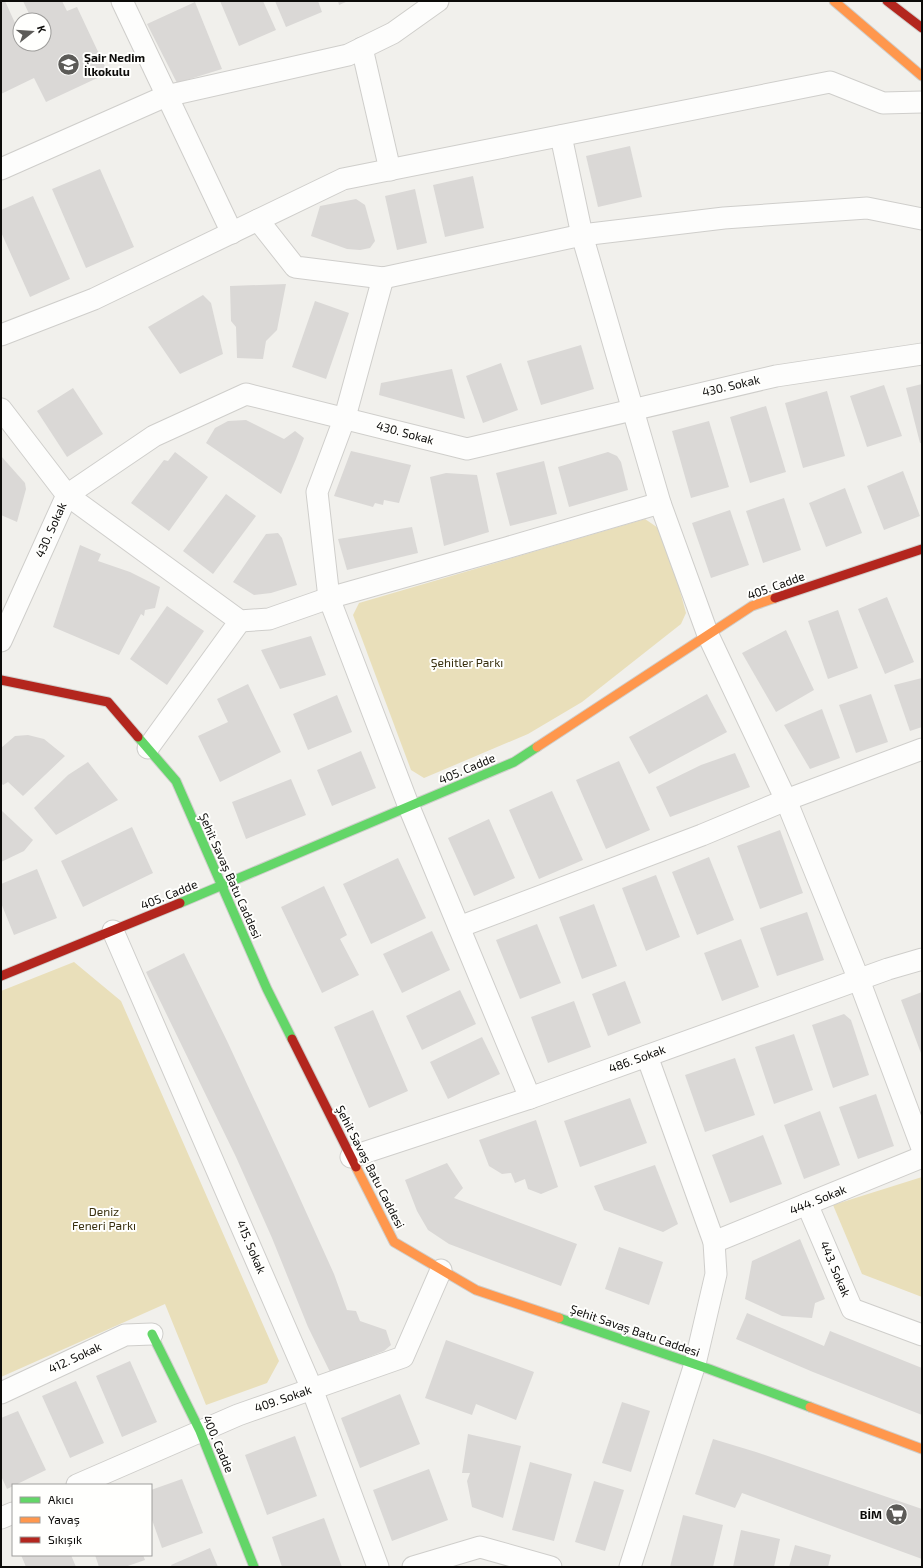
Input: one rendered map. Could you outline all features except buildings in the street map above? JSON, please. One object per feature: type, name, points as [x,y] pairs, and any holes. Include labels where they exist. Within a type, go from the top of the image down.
[{"type":"street","points":[[122,1],[232,233]]},
{"type":"street","points":[[1,169],[166,96],[348,55],[393,33],[438,1]]},
{"type":"street","points":[[888,1],[922,28]]},
{"type":"street","points":[[838,2],[922,76]]},
{"type":"street","points":[[362,48],[390,170]]},
{"type":"street","points":[[1,335],[94,299],[343,179],[830,82],[883,103],[922,102]]},
{"type":"street","points":[[561,136],[582,235],[660,503],[708,635],[786,800],[859,980],[922,1148]]},
{"type":"street","points":[[258,220],[296,267],[383,278],[582,235],[724,218],[867,208],[922,218]]},
{"type":"street","points":[[383,278],[345,417],[317,492],[329,598],[409,806],[530,1098]]},
{"type":"street","name":"430. Sokak","points":[[1,641],[67,495],[154,436],[246,394],[345,417],[467,449],[776,376],[922,354]]},
{"type":"street","points":[[1,409],[67,495],[240,621],[269,619],[329,598],[660,503]]},
{"type":"street","name":"405. Cadde","points":[[4,970],[113,931],[514,762],[752,606],[922,549]]},
{"type":"street","points":[[148,748],[240,621]]},
{"type":"street","name":"Şehit Savaş Batu Caddesi","points":[[1,680],[108,702],[176,781],[267,989],[394,1242],[476,1290],[695,1364],[922,1449]]},
{"type":"street","points":[[459,927],[702,835],[786,800],[922,749]]},
{"type":"street","name":"415. Sokak","points":[[113,931],[312,1389],[378,1567]]},
{"type":"street","name":"486. Sokak","points":[[351,1157],[530,1098],[859,980],[922,959]]},
{"type":"street","points":[[630,1567],[695,1364],[716,1274],[714,1242],[647,1056]]},
{"type":"street","name":"444. Sokak","points":[[714,1242],[922,1157]]},
{"type":"street","name":"443. Sokak","points":[[807,1204],[852,1309],[922,1335]]},
{"type":"street","name":"409. Sokak","points":[[79,1484],[238,1415],[404,1357],[441,1270]]},
{"type":"street","name":"412. Sokak","points":[[1,1393],[125,1335],[152,1334]]},
{"type":"street","name":"400. Cadde","points":[[152,1334],[200,1431],[254,1567]]},
{"type":"street","points":[[1,1518],[12,1513]]},
{"type":"street","points":[[413,1567],[480,1546],[551,1567]]},
{"type":"green space","name":"Şehitler Parkı","points":[[645,519],[664,532],[686,613],[681,624],[582,702],[528,734],[424,778],[411,770],[353,615],[359,603]]},
{"type":"green space","name":"Deniz Feneri Parkı","points":[[74,962],[121,1001],[279,1361],[267,1383],[206,1405],[165,1304],[1,1377],[1,991]]},
{"type":"green space","points":[[922,1177],[922,1297],[862,1274],[833,1205]]},
{"type":"traffic: fast","points":[[138,737],[176,781],[267,989],[292,1039]]},
{"type":"traffic: fast","points":[[180,903],[514,762],[537,747]]},
{"type":"traffic: fast","points":[[559,1318],[709,1369],[810,1407]]},
{"type":"traffic: fast","points":[[152,1334],[200,1431],[254,1567]]},
{"type":"traffic: slow","points":[[834,1],[922,76]]},
{"type":"traffic: slow","points":[[537,747],[752,606],[775,598]]},
{"type":"traffic: slow","points":[[356,1167],[394,1242],[476,1290],[559,1318]]},
{"type":"traffic: slow","points":[[810,1407],[922,1449]]},
{"type":"traffic: jam","points":[[887,1],[922,28]]},
{"type":"traffic: jam","points":[[775,598],[922,549]]},
{"type":"traffic: jam","points":[[1,680],[108,702],[138,737]]},
{"type":"traffic: jam","points":[[1,976],[180,903]]},
{"type":"traffic: jam","points":[[292,1039],[356,1167]]},
{"type":"place","name":"Şair Nedim İlkokulu","points":[[69,65]]},
{"type":"place","name":"BİM","points":[[897,1515]]}]
